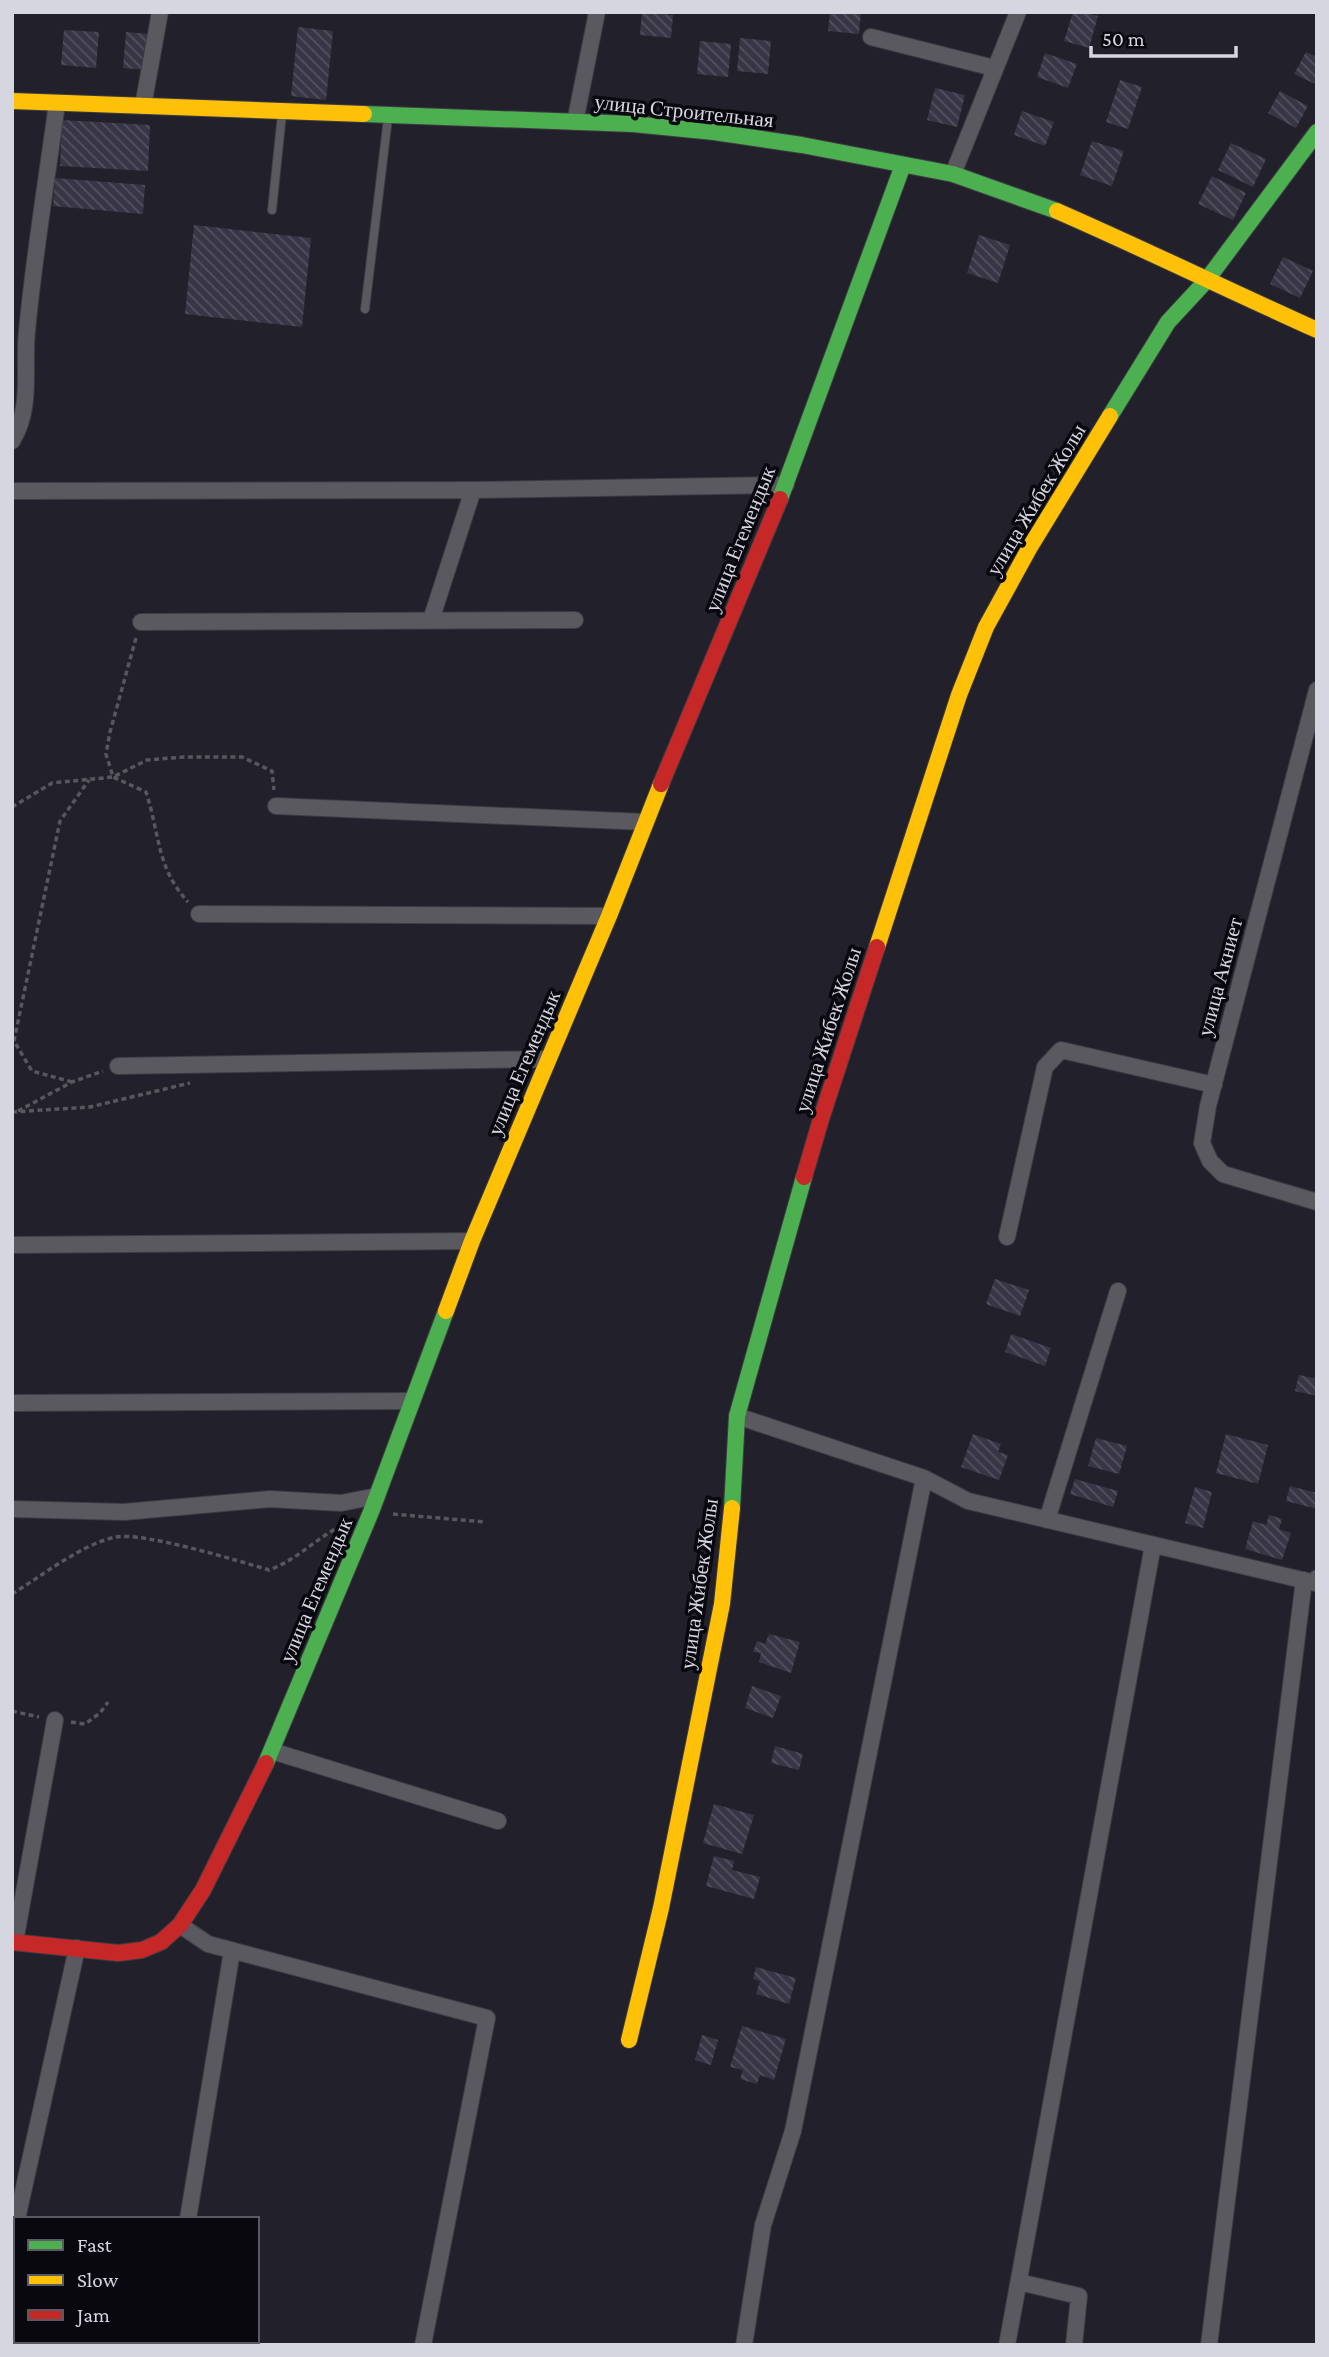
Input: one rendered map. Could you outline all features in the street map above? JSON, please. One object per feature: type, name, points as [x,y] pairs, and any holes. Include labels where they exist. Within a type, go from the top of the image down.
[{"type":"street","points":[[143,106],[160,12]]},
{"type":"street","points":[[575,122],[597,12]]},
{"type":"street","points":[[953,174],[1018,12]]},
{"type":"street","points":[[871,37],[994,68]]},
{"type":"street","name":"улица Строительная","points":[[12,101],[632,124],[714,132],[802,145],[953,174],[1042,205],[1317,330]]},
{"type":"street","points":[[12,441],[19,430],[26,406],[27,333],[57,103]]},
{"type":"street","name":"улица Жибек Жолы","points":[[629,2040],[661,1908],[722,1604],[732,1512],[737,1416],[821,1119],[959,695],[986,627],[1030,547],[1168,322],[1206,281],[1317,132]]},
{"type":"street","name":"улица Егемендык","points":[[77,1948],[118,1952],[142,1950],[161,1942],[180,1925],[203,1890],[272,1751],[374,1504],[472,1241],[786,485],[903,165]]},
{"type":"street","points":[[12,491],[473,490],[786,485]]},
{"type":"street","points":[[431,620],[473,490]]},
{"type":"street","points":[[141,622],[575,620]]},
{"type":"street","name":"улица Акниет","points":[[1317,690],[1214,1085],[1202,1143],[1210,1161],[1223,1174],[1317,1202]]},
{"type":"street","points":[[276,806],[645,822]]},
{"type":"street","points":[[199,914],[609,916]]},
{"type":"street","points":[[1007,1237],[1045,1067],[1061,1050],[1214,1085]]},
{"type":"street","points":[[118,1066],[547,1059]]},
{"type":"street","points":[[12,1245],[472,1241]]},
{"type":"street","points":[[1047,1520],[1118,1292]]},
{"type":"street","points":[[12,1403],[411,1401]]},
{"type":"street","points":[[737,1416],[924,1478],[968,1502],[1310,1579],[1209,2345]]},
{"type":"street","points":[[744,2345],[764,2225],[793,2131],[924,1478]]},
{"type":"street","points":[[12,1508],[124,1512],[270,1499],[374,1504]]},
{"type":"street","points":[[1007,2345],[1153,1545]]},
{"type":"street","points":[[17,2217],[77,1948],[13,1942],[55,1720]]},
{"type":"street","points":[[272,1751],[498,1821]]},
{"type":"street","points":[[180,1925],[208,1944],[487,2018],[423,2345]]},
{"type":"street","points":[[188,2217],[232,1951]]},
{"type":"street","points":[[1019,2282],[1079,2296],[1074,2345]]},
{"type":"lane","points":[[272,210],[283,111]]},
{"type":"lane","points":[[365,309],[388,115]]},
{"type":"path","points":[[141,622],[106,754],[113,777],[146,792],[164,865],[175,888],[199,914]]},
{"type":"path","points":[[12,807],[52,783],[113,777],[147,760],[184,757],[242,758],[271,771],[276,806]]},
{"type":"path","points":[[72,1082],[32,1071],[14,1041],[61,821],[89,780]]},
{"type":"path","points":[[15,1112],[72,1082],[118,1066]]},
{"type":"path","points":[[15,1112],[90,1107],[187,1084],[197,1079]]},
{"type":"path","points":[[12,1594],[89,1547],[118,1537],[152,1540],[270,1570],[286,1564],[324,1534],[374,1504],[485,1522]]},
{"type":"building","points":[[642,12],[673,15],[671,38],[640,35]]},
{"type":"building","points":[[830,12],[861,12],[859,34],[828,31]]},
{"type":"building","points":[[1073,12],[1098,16],[1089,48],[1064,41]]},
{"type":"building","points":[[298,27],[333,31],[326,100],[291,96]]},
{"type":"building","points":[[64,30],[99,32],[96,68],[61,65]]},
{"type":"building","points":[[126,32],[161,35],[158,71],[123,68]]},
{"type":"building","points":[[740,38],[771,41],[768,74],[737,71]]},
{"type":"building","points":[[700,41],[731,44],[728,77],[697,74]]},
{"type":"building","points":[[1306,52],[1317,57],[1317,85],[1294,74]]},
{"type":"building","points":[[1045,53],[1077,64],[1068,88],[1037,77]]},
{"type":"building","points":[[1120,80],[1142,87],[1128,129],[1106,122]]},
{"type":"building","points":[[935,88],[965,95],[957,127],[927,120]]},
{"type":"building","points":[[1280,91],[1308,106],[1296,128],[1268,113]]},
{"type":"building","points":[[1022,111],[1054,122],[1045,146],[1014,135]]},
{"type":"building","points":[[62,120],[150,125],[148,171],[60,166]]},
{"type":"building","points":[[1092,141],[1124,151],[1112,186],[1080,175]]},
{"type":"building","points":[[1231,143],[1266,159],[1253,187],[1218,170]]},
{"type":"building","points":[[1212,176],[1246,193],[1233,220],[1198,204]]},
{"type":"building","points":[[55,178],[145,185],[143,214],[53,206]]},
{"type":"building","points":[[194,225],[311,238],[302,327],[185,314]]},
{"type":"building","points":[[979,235],[1010,245],[998,283],[967,273]]},
{"type":"building","points":[[1283,257],[1313,271],[1300,298],[1270,284]]},
{"type":"building","points":[[995,1279],[1029,1290],[1020,1316],[986,1304]]},
{"type":"building","points":[[1011,1334],[1051,1348],[1045,1366],[1005,1352]]},
{"type":"building","points":[[1299,1375],[1317,1379],[1317,1396],[1295,1391]]},
{"type":"building","points":[[973,1434],[1001,1444],[998,1452],[1008,1455],[999,1480],[961,1467]]},
{"type":"building","points":[[1226,1434],[1268,1445],[1258,1484],[1216,1473]]},
{"type":"building","points":[[1096,1438],[1127,1446],[1119,1474],[1088,1466]]},
{"type":"building","points":[[1075,1479],[1118,1491],[1113,1507],[1070,1494]]},
{"type":"building","points":[[1290,1486],[1317,1493],[1317,1509],[1286,1501]]},
{"type":"building","points":[[1195,1487],[1212,1492],[1203,1528],[1185,1523]]},
{"type":"building","points":[[1269,1515],[1282,1519],[1279,1529],[1291,1533],[1282,1560],[1245,1549],[1253,1521],[1266,1525]]},
{"type":"building","points":[[769,1634],[800,1642],[791,1673],[759,1662],[761,1653],[753,1652],[757,1641],[765,1644]]},
{"type":"building","points":[[752,1686],[781,1696],[773,1718],[745,1708]]},
{"type":"building","points":[[775,1746],[803,1754],[799,1770],[771,1763]]},
{"type":"building","points":[[714,1804],[754,1815],[742,1854],[703,1843]]},
{"type":"building","points":[[714,1856],[734,1861],[732,1870],[760,1877],[754,1899],[706,1886]]},
{"type":"building","points":[[756,1967],[796,1978],[789,2004],[756,1994],[760,1981],[753,1979]]},
{"type":"building","points":[[742,2026],[786,2039],[774,2080],[760,2075],[757,2084],[740,2079],[743,2070],[730,2067]]},
{"type":"building","points":[[702,2035],[718,2040],[711,2065],[695,2060]]},
{"type":"traffic: fast","points":[[364,114],[633,124],[714,132],[802,145],[953,174],[1057,211]]},
{"type":"traffic: fast","points":[[1110,416],[1168,322],[1206,281],[1317,132]]},
{"type":"traffic: fast","points":[[780,499],[903,165]]},
{"type":"traffic: fast","points":[[732,1508],[737,1416],[804,1177]]},
{"type":"traffic: fast","points":[[266,1763],[371,1512],[446,1311]]},
{"type":"traffic: slow","points":[[12,101],[364,114]]},
{"type":"traffic: slow","points":[[1057,211],[1317,330]]},
{"type":"traffic: slow","points":[[877,947],[959,695],[986,627],[1030,547],[1110,416]]},
{"type":"traffic: slow","points":[[446,1311],[472,1241],[609,916],[661,784]]},
{"type":"traffic: slow","points":[[629,2040],[661,1908],[722,1604],[732,1508]]},
{"type":"traffic: jam","points":[[661,784],[780,499]]},
{"type":"traffic: jam","points":[[804,1177],[877,947]]},
{"type":"traffic: jam","points":[[12,1942],[118,1953],[142,1950],[161,1942],[180,1925],[203,1890],[266,1763]]}]
